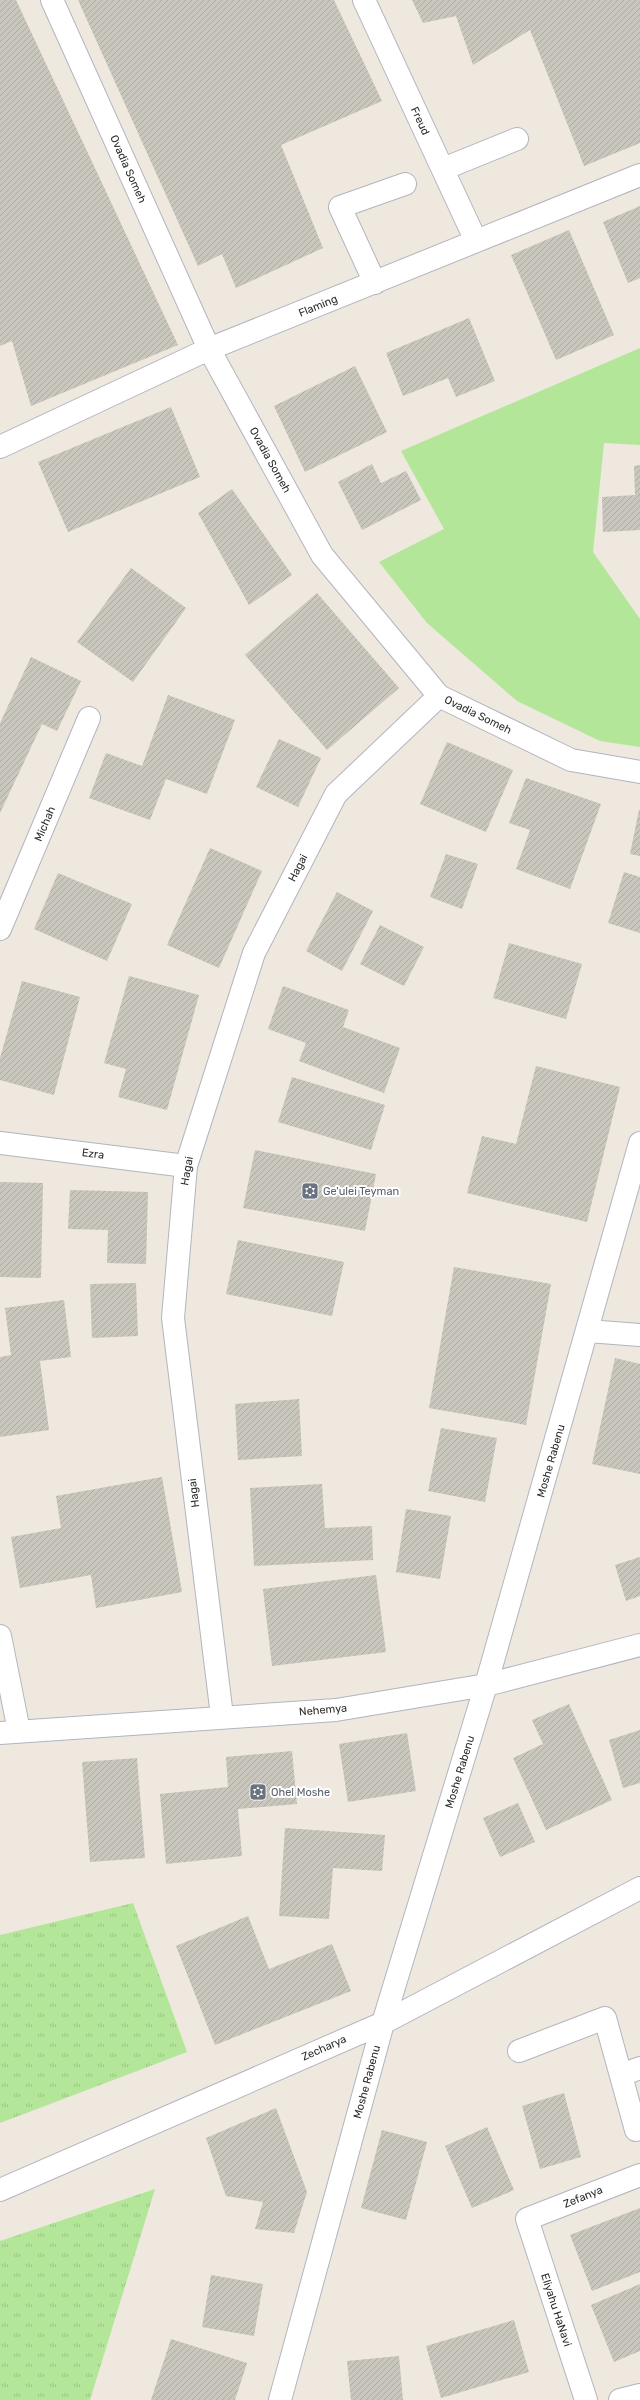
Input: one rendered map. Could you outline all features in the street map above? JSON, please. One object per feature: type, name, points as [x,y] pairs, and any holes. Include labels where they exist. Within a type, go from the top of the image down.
[{"type":"street","name":"Ovadia Someh","points":[[52,0],[210,349],[322,555],[439,696],[571,760],[640,772]]},
{"type":"street","name":"Freud","points":[[364,0],[476,242]]},
{"type":"street","points":[[443,169],[517,138]]},
{"type":"street","name":"Flaming","points":[[0,447],[210,349],[640,175]]},
{"type":"street","points":[[375,283],[340,207],[405,184]]},
{"type":"street","name":"Hagai","points":[[222,1716],[173,1318],[186,1166],[254,953],[336,794],[439,696]]},
{"type":"street","name":"Michah","points":[[0,929],[89,718]]},
{"type":"street","name":"Ezra","points":[[0,1143],[186,1166]]},
{"type":"street","name":"Moshe Rabenu","points":[[280,2400],[383,2023],[486,1685],[588,1331],[640,1143]]},
{"type":"street","points":[[588,1331],[640,1335]]},
{"type":"street","points":[[0,1636],[10,1732]]},
{"type":"street","name":"Nehemya","points":[[10,1732],[222,1716],[336,1710],[486,1685],[640,1645]]},
{"type":"street","name":"Zecharya","points":[[0,2190],[383,2023],[640,1888]]},
{"type":"street","points":[[519,2051],[605,2018],[630,2071],[636,2130]]},
{"type":"street","name":"Zefanya","points":[[527,2219],[640,2175]]},
{"type":"street","name":"Eliyahu HaNavi","points":[[527,2219],[586,2400]]},
{"type":"street","points":[[620,2400],[640,2395]]},
{"type":"green space","points":[[640,348],[640,445],[604,443],[593,552],[640,619],[640,747],[600,741],[517,701],[427,623],[379,562],[444,529],[401,451]]},
{"type":"green space","points":[[133,1903],[187,2052],[0,2123],[0,1935]]},
{"type":"green space","points":[[155,2189],[90,2400],[0,2400],[0,2241]]},
{"type":"building","points":[[0,0],[16,0],[178,345],[31,406],[12,341],[0,346]]},
{"type":"building","points":[[78,0],[334,0],[382,101],[281,145],[323,248],[236,288],[222,254],[198,266]]},
{"type":"building","points":[[412,0],[640,0],[640,143],[584,166],[530,30],[473,65],[456,16],[423,23]]},
{"type":"building","points":[[640,206],[640,278],[628,283],[603,222]]},
{"type":"building","points":[[569,230],[614,335],[556,360],[511,255]]},
{"type":"building","points":[[469,318],[495,381],[456,397],[448,378],[403,396],[386,353]]},
{"type":"building","points":[[355,366],[387,432],[305,472],[274,406]]},
{"type":"building","points":[[171,407],[200,477],[68,532],[38,462]]},
{"type":"building","points":[[372,464],[381,483],[406,471],[421,500],[362,530],[338,482]]},
{"type":"building","points":[[640,465],[640,530],[603,532],[602,497],[635,495],[634,466]]},
{"type":"building","points":[[232,489],[292,575],[249,605],[198,513]]},
{"type":"building","points":[[131,568],[186,608],[133,682],[77,642]]},
{"type":"building","points":[[317,593],[399,688],[327,750],[245,655]]},
{"type":"building","points":[[31,657],[81,681],[57,731],[42,724],[0,813],[0,723]]},
{"type":"building","points":[[168,695],[235,720],[207,794],[166,779],[150,820],[89,798],[106,753],[142,766]]},
{"type":"building","points":[[279,739],[321,758],[298,807],[256,787]]},
{"type":"building","points":[[447,742],[513,770],[486,832],[420,804]]},
{"type":"building","points":[[526,778],[601,804],[570,889],[516,869],[530,830],[509,823]]},
{"type":"building","points":[[640,810],[640,856],[630,854]]},
{"type":"building","points":[[210,848],[262,871],[219,968],[167,945]]},
{"type":"building","points":[[446,854],[478,864],[462,909],[430,897]]},
{"type":"building","points":[[624,872],[640,877],[640,933],[608,923]]},
{"type":"building","points":[[58,873],[132,904],[107,961],[34,929]]},
{"type":"building","points":[[337,892],[373,911],[342,971],[306,951]]},
{"type":"building","points":[[380,925],[424,947],[404,986],[360,964]]},
{"type":"building","points":[[509,943],[582,964],[566,1019],[493,998]]},
{"type":"building","points":[[129,976],[199,995],[167,1110],[118,1097],[126,1069],[104,1063]]},
{"type":"building","points":[[22,981],[80,997],[54,1095],[0,1080],[0,1058]]},
{"type":"building","points":[[283,986],[349,1010],[343,1027],[400,1048],[384,1093],[299,1061],[306,1043],[268,1029]]},
{"type":"building","points":[[536,1066],[620,1087],[587,1222],[467,1193],[482,1136],[516,1144]]},
{"type":"building","points":[[292,1077],[385,1105],[371,1150],[278,1122]]},
{"type":"building","name":"Ge'ulei Teyman","points":[[255,1150],[376,1174],[365,1231],[243,1208]]},
{"type":"building","points":[[0,1182],[43,1183],[41,1278],[0,1277]]},
{"type":"building","points":[[70,1190],[148,1192],[146,1264],[107,1263],[108,1230],[68,1229]]},
{"type":"building","points":[[238,1240],[344,1262],[332,1316],[226,1294]]},
{"type":"building","points":[[454,1267],[551,1284],[526,1425],[429,1408]]},
{"type":"building","points":[[136,1283],[138,1336],[92,1338],[90,1284]]},
{"type":"building","points":[[64,1300],[71,1357],[40,1361],[49,1430],[0,1437],[0,1357],[11,1355],[5,1308]]},
{"type":"building","points":[[615,1358],[640,1364],[640,1474],[592,1464]]},
{"type":"building","points":[[299,1399],[302,1456],[238,1460],[235,1404]]},
{"type":"building","points":[[441,1428],[497,1438],[485,1502],[428,1491]]},
{"type":"building","points":[[162,1477],[182,1592],[96,1608],[91,1575],[20,1588],[11,1537],[61,1528],[56,1496]]},
{"type":"building","points":[[322,1484],[325,1528],[372,1526],[373,1560],[254,1566],[250,1488]]},
{"type":"building","points":[[406,1509],[451,1516],[440,1579],[396,1572]]},
{"type":"building","points":[[640,1557],[640,1596],[626,1601],[615,1565]]},
{"type":"building","points":[[376,1575],[386,1652],[272,1666],[263,1589]]},
{"type":"building","points":[[569,1704],[612,1800],[546,1830],[513,1758],[543,1744],[532,1720]]},
{"type":"building","points":[[640,1730],[640,1783],[623,1788],[609,1740]]},
{"type":"building","points":[[407,1733],[416,1791],[348,1802],[339,1744]]},
{"type":"building","points":[[292,1751],[297,1804],[238,1809],[242,1856],[166,1864],[160,1794],[228,1787],[226,1757]]},
{"type":"building","points":[[137,1758],[145,1858],[90,1862],[82,1762]]},
{"type":"building","points":[[518,1803],[535,1842],[500,1857],[483,1818]]},
{"type":"building","points":[[285,1828],[385,1835],[382,1871],[333,1868],[329,1919],[279,1916]]},
{"type":"building","points":[[248,1916],[269,1969],[332,1944],[351,1991],[215,2045],[176,1946]]},
{"type":"building","points":[[564,2093],[581,2157],[540,2169],[522,2106]]},
{"type":"building","points":[[276,2108],[307,2192],[294,2233],[255,2229],[263,2202],[226,2196],[206,2138]]},
{"type":"building","points":[[487,2127],[514,2190],[472,2208],[445,2146]]},
{"type":"building","points":[[382,2130],[427,2142],[406,2220],[361,2208]]},
{"type":"building","points":[[640,2208],[640,2272],[592,2291],[570,2235]]},
{"type":"building","points":[[211,2275],[263,2284],[254,2336],[202,2327]]},
{"type":"building","points":[[640,2284],[640,2351],[614,2362],[591,2305]]},
{"type":"building","points":[[514,2320],[529,2372],[441,2398],[426,2346]]},
{"type":"building","points":[[171,2339],[247,2363],[235,2400],[151,2400]]},
{"type":"building","points":[[399,2356],[403,2400],[351,2400],[347,2361]]},
{"type":"place","name":"Ge'ulei Teyman","points":[[310,1191]]},
{"type":"place","name":"Ohel Moshe","points":[[258,1792]]}]
